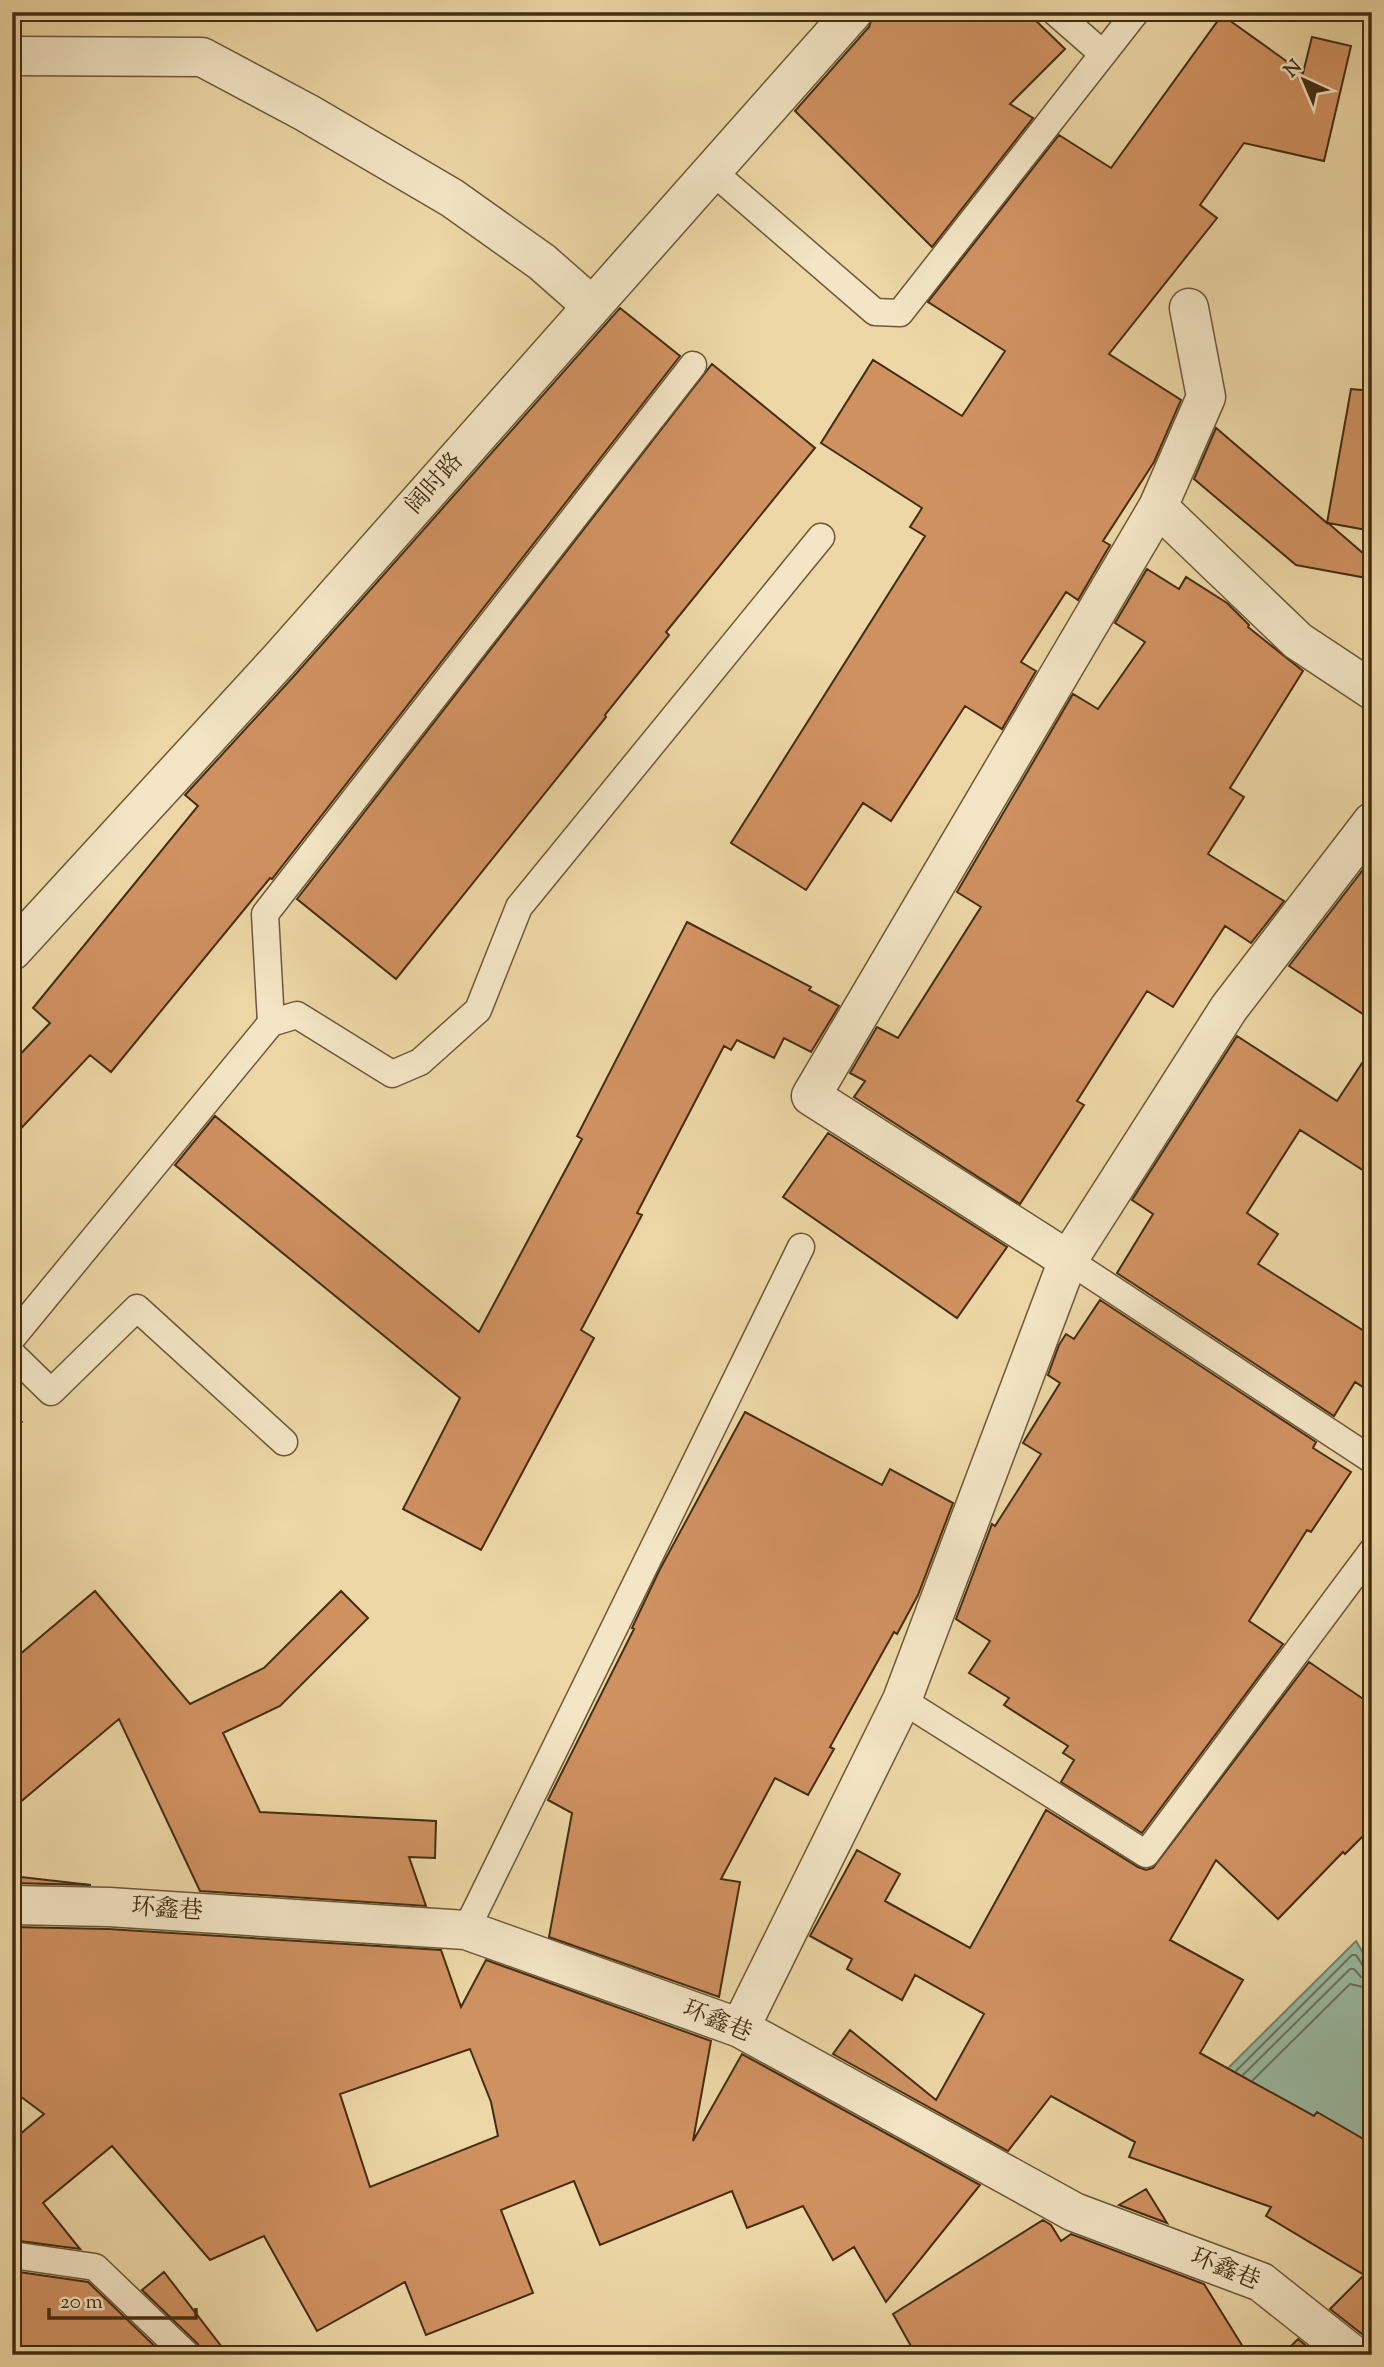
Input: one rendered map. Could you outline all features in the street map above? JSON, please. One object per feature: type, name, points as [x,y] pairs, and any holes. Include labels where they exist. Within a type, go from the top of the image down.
[{"type":"street","name":"阔时路","points":[[12,951],[278,661],[853,12]]},
{"type":"street","points":[[12,56],[202,57],[307,113],[452,198],[542,262],[592,306]]},
{"type":"street","points":[[1068,1260],[811,1096],[1158,508],[1206,397],[1189,308]]},
{"type":"street","points":[[1158,508],[1298,641],[1372,690]]},
{"type":"street","points":[[740,2028],[902,1700],[1068,1260],[1230,1009],[1372,821]]},
{"type":"street","name":"环鑫巷","points":[[12,1905],[108,1907],[466,1930],[740,2028],[1074,2212],[1261,2282],[1353,2355]]},
{"type":"lane","points":[[1055,12],[1103,54]]},
{"type":"lane","points":[[712,171],[875,312],[900,313],[1136,12]]},
{"type":"lane","points":[[271,1023],[265,914],[693,365]]},
{"type":"lane","points":[[12,1338],[271,1023],[296,1015],[391,1074],[420,1062],[478,1010],[519,906],[821,537]]},
{"type":"lane","points":[[466,1930],[801,1247]]},
{"type":"lane","points":[[1068,1260],[1372,1460]]},
{"type":"lane","points":[[12,1354],[51,1391],[137,1308],[284,1442]]},
{"type":"lane","points":[[902,1700],[1146,1854],[1372,1551]]},
{"type":"lane","points":[[12,2255],[95,2267],[187,2355]]},
{"type":"water","points":[[1356,1941],[1372,1968],[1372,2173],[1197,2099]]},
{"type":"building","points":[[874,12],[1027,12],[1065,49],[1010,104],[1033,118],[932,247],[795,111],[869,27]]},
{"type":"building","points":[[1222,15],[1303,73],[1312,37],[1351,46],[1324,161],[1244,143],[1200,205],[1217,218],[1109,354],[1181,400],[1154,462],[1103,541],[1110,545],[1078,600],[1066,592],[1021,662],[1036,671],[1002,729],[965,706],[891,821],[863,803],[806,890],[731,843],[925,536],[910,527],[922,508],[821,443],[873,360],[962,416],[1005,351],[928,302],[1059,135],[1111,168]]},
{"type":"building","points":[[620,308],[680,356],[272,879],[270,878],[111,1072],[90,1055],[12,1138],[12,1063],[50,1023],[33,1008],[198,806],[185,795]]},
{"type":"building","points":[[712,364],[815,448],[666,632],[669,635],[606,717],[396,979],[297,899]]},
{"type":"building","points":[[1351,389],[1372,391],[1372,531],[1328,523],[1372,561],[1372,579],[1296,565],[1194,479],[1216,428],[1327,523]]},
{"type":"building","points":[[1147,569],[1179,589],[1186,577],[1227,603],[1248,627],[1303,671],[1230,788],[1244,797],[1208,854],[1284,901],[1251,943],[1225,926],[1173,1007],[1147,991],[1077,1101],[1084,1105],[1020,1204],[854,1097],[865,1081],[850,1073],[877,1027],[898,1038],[981,907],[957,892],[1073,694],[1098,709],[1145,642],[1115,623]]},
{"type":"building","points":[[1372,858],[1372,1020],[1289,966]]},
{"type":"building","points":[[687,922],[811,987],[809,990],[839,1006],[811,1052],[784,1038],[774,1058],[737,1040],[731,1050],[724,1046],[637,1213],[642,1215],[581,1330],[594,1338],[481,1550],[403,1509],[460,1398],[175,1165],[215,1116],[479,1332],[582,1139],[577,1136]]},
{"type":"building","points":[[1237,1036],[1337,1101],[1372,1048],[1372,1176],[1300,1130],[1247,1213],[1278,1234],[1258,1264],[1372,1336],[1372,1393],[1355,1382],[1334,1416],[1117,1273],[1153,1214],[1132,1200]]},
{"type":"building","points":[[828,1133],[1007,1247],[957,1318],[783,1197]]},
{"type":"building","points":[[1100,1300],[1316,1442],[1313,1448],[1351,1472],[1311,1532],[1307,1530],[1249,1621],[1283,1644],[1142,1833],[1061,1782],[1074,1760],[1063,1753],[1068,1746],[1004,1705],[1009,1698],[969,1673],[990,1641],[956,1619],[992,1524],[995,1526],[1041,1454],[1023,1443],[1060,1383],[1048,1375],[1059,1345],[1066,1334],[1074,1339]]},
{"type":"building","points":[[745,1412],[882,1485],[890,1469],[953,1503],[918,1595],[897,1634],[894,1632],[830,1747],[834,1749],[808,1795],[775,1778],[721,1879],[740,1882],[719,1997],[549,1937],[572,1813],[548,1800],[634,1629],[632,1628],[659,1571]]},
{"type":"building","points":[[95,1591],[190,1704],[264,1668],[341,1591],[368,1618],[280,1706],[223,1733],[260,1812],[436,1821],[435,1858],[409,1857],[426,1906],[200,1891],[119,1719],[12,1809],[12,1661]]},
{"type":"building","points":[[1309,1662],[1372,1705],[1372,1827],[1345,1854],[1343,1852],[1278,1919],[1216,1860],[1170,1940],[1243,1980],[1200,2053],[1314,2116],[1317,2112],[1372,2144],[1372,2345],[1330,2309],[1364,2275],[1266,2216],[1271,2207],[1129,2157],[1135,2142],[1051,2096],[1008,2151],[833,2054],[850,2030],[936,2100],[984,2014],[915,1975],[902,2000],[847,1969],[852,1959],[810,1936],[857,1850],[900,1874],[885,1901],[970,1948],[1046,1810],[1138,1867],[1146,1870],[1153,1868]]},
{"type":"building","points":[[12,1876],[91,1885],[12,1883]]},
{"type":"building","points":[[12,1927],[108,1929],[441,1950],[461,2007],[486,1960],[711,2041],[693,2141],[742,2054],[980,2185],[886,2302],[854,2247],[833,2260],[803,2206],[747,2228],[732,2191],[600,2245],[574,2181],[501,2210],[533,2293],[426,2335],[405,2282],[317,2331],[264,2236],[210,2260],[112,2146],[43,2203],[80,2249],[12,2240],[12,2141],[44,2114],[12,2090]],"holes":[[[470,2049],[491,2102],[498,2136],[370,2187],[340,2094]]]},
{"type":"building","points":[[1146,2189],[1167,2223],[1119,2205]]},
{"type":"building","points":[[1043,2220],[1051,2225],[1061,2241],[1071,2234],[1204,2284],[1248,2355],[916,2355],[893,2314]]},
{"type":"building","points":[[12,2271],[88,2282],[164,2355],[12,2355]]},
{"type":"building","points":[[164,2272],[228,2355],[202,2355],[198,2344],[142,2290]]},
{"type":"building","points":[[1298,2339],[1317,2355],[1282,2355]]}]
